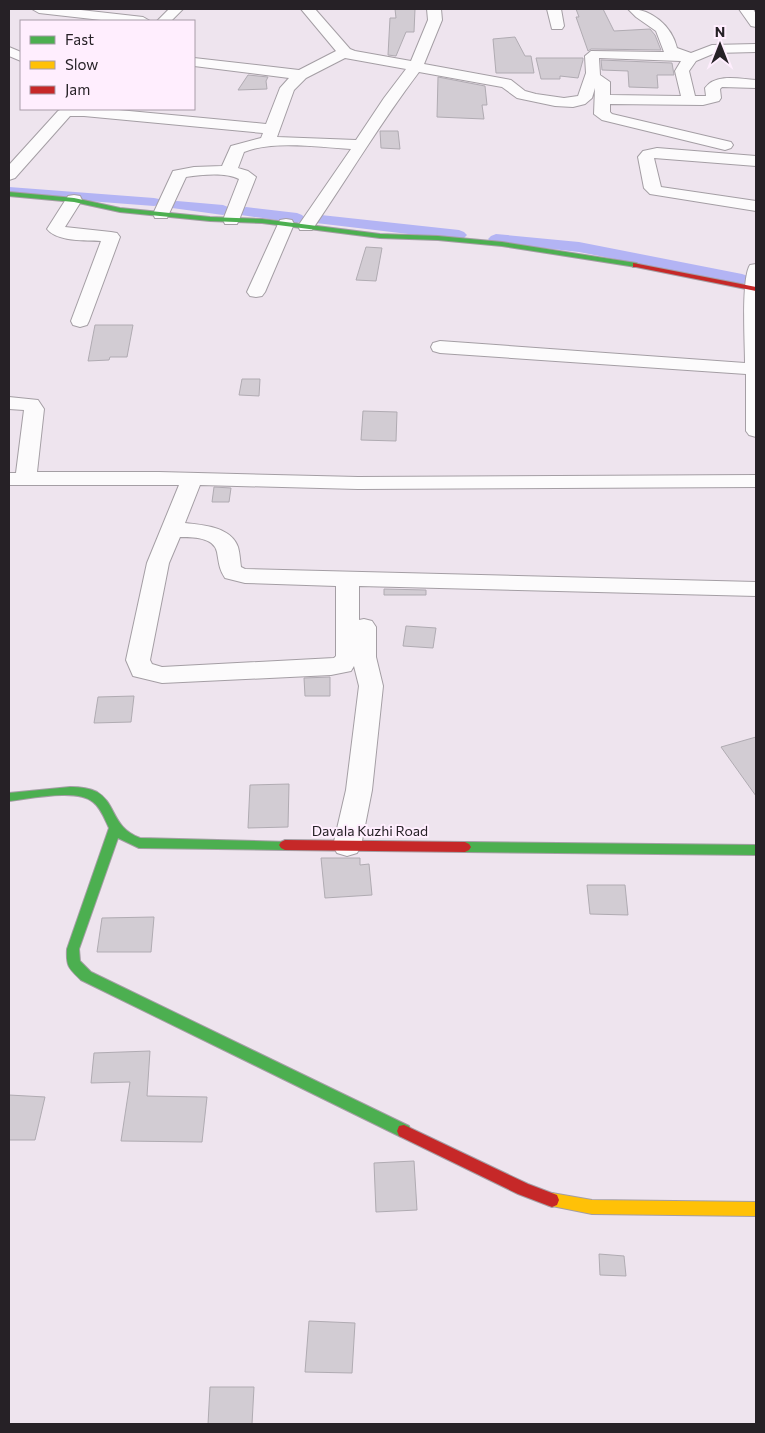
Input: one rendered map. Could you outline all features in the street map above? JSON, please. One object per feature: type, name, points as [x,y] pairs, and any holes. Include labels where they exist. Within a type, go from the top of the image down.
[{"type":"street","points":[[39,9],[134,20]]},
{"type":"street","points":[[165,20],[176,9]]},
{"type":"street","points":[[308,9],[345,52],[506,83],[525,96],[576,103],[585,98],[593,73]]},
{"type":"street","points":[[306,226],[389,100],[416,66],[435,20],[434,9]]},
{"type":"street","points":[[554,9],[557,26]]},
{"type":"street","points":[[633,9],[658,24],[665,33],[670,50],[692,57]]},
{"type":"street","points":[[746,9],[756,22]]},
{"type":"street","points":[[751,160],[742,151],[730,146],[607,117],[602,114],[603,82],[592,77],[592,56],[596,54],[692,57],[700,56],[712,49],[756,48]]},
{"type":"street","points":[[228,172],[237,149],[269,135],[288,88],[301,75],[345,52]]},
{"type":"street","points":[[688,101],[688,90],[682,71],[692,57]]},
{"type":"street","points":[[195,62],[301,75]]},
{"type":"street","points":[[603,99],[711,100],[714,98],[712,88],[718,83],[756,84]]},
{"type":"street","points":[[9,175],[63,114],[67,112],[84,111],[269,135],[360,144]]},
{"type":"street","points":[[751,160],[657,153],[649,154],[646,157],[652,188],[656,191],[756,206]]},
{"type":"street","points":[[161,214],[179,174],[186,172],[244,174],[248,177],[231,220]]},
{"type":"street","points":[[9,194],[74,200],[120,210],[306,226],[380,236],[438,238],[502,244],[636,265],[755,289]]},
{"type":"street","points":[[74,200],[56,229],[62,232],[111,237],[80,321]]},
{"type":"street","points":[[256,292],[286,224]]},
{"type":"street","points":[[756,269],[756,431]]},
{"type":"street","points":[[440,347],[755,369]]},
{"type":"street","points":[[9,403],[31,404],[34,409],[17,479],[358,483],[756,481]]},
{"type":"street","points":[[192,480],[158,562],[138,660],[142,670],[162,676],[342,665],[348,657],[355,579]]},
{"type":"street","points":[[172,529],[218,536],[226,542],[229,552],[229,567],[233,573],[245,576],[756,589]]},
{"type":"street","points":[[347,846],[358,790],[371,686],[364,657],[355,579]]},
{"type":"street","points":[[9,797],[63,791],[83,792],[98,798],[114,829],[72,948],[73,963],[86,976],[523,1190],[557,1202],[592,1207],[756,1209]]},
{"type":"street","name":"Davala Kuzhi Road","points":[[114,829],[125,839],[139,843],[756,850]]},
{"type":"building","points":[[395,9],[415,9],[414,32],[406,32],[396,56],[388,55],[390,18],[396,18]]},
{"type":"building","points":[[576,9],[603,9],[614,31],[650,29],[655,35],[661,50],[591,49],[588,51],[576,17],[579,17]]},
{"type":"building","points":[[515,37],[525,56],[531,56],[534,73],[496,73],[493,39]]},
{"type":"building","points":[[536,58],[583,58],[583,60],[578,78],[560,76],[560,79],[541,79]]},
{"type":"building","points":[[601,60],[672,63],[674,75],[657,75],[658,88],[629,87],[628,71],[602,70]]},
{"type":"building","points":[[248,75],[268,77],[266,81],[267,89],[238,90]]},
{"type":"building","points":[[438,77],[485,86],[487,105],[482,105],[484,119],[437,117]]},
{"type":"building","points":[[380,131],[398,131],[400,149],[381,148]]},
{"type":"building","points":[[366,247],[382,248],[376,281],[356,280]]},
{"type":"building","points":[[95,325],[133,325],[127,357],[110,357],[109,360],[88,361]]},
{"type":"building","points":[[242,379],[260,379],[259,396],[239,395]]},
{"type":"building","points":[[363,411],[397,412],[396,441],[361,440]]},
{"type":"building","points":[[214,487],[231,488],[229,502],[212,502]]},
{"type":"building","points":[[384,589],[426,590],[426,595],[384,595]]},
{"type":"building","points":[[406,626],[436,628],[433,648],[403,646]]},
{"type":"building","points":[[330,677],[330,696],[305,696],[304,678]]},
{"type":"building","points":[[134,696],[131,722],[94,723],[98,697]]},
{"type":"building","points":[[756,737],[756,796],[721,747]]},
{"type":"building","points":[[289,784],[288,827],[248,828],[250,785]]},
{"type":"building","points":[[321,858],[360,858],[360,865],[369,864],[372,895],[325,898]]},
{"type":"building","points":[[587,885],[625,885],[628,915],[590,914]]},
{"type":"building","points":[[154,917],[151,952],[97,952],[102,918]]},
{"type":"building","points":[[150,1051],[147,1096],[207,1097],[202,1142],[121,1141],[130,1082],[91,1083],[94,1053]]},
{"type":"building","points":[[9,1095],[45,1097],[35,1140],[9,1140]]},
{"type":"building","points":[[414,1161],[417,1210],[376,1212],[374,1163]]},
{"type":"building","points":[[599,1254],[624,1256],[626,1276],[600,1275]]},
{"type":"building","points":[[309,1321],[355,1323],[352,1373],[305,1372]]},
{"type":"building","points":[[210,1387],[254,1387],[252,1424],[208,1424]]},
{"type":"waterway","points":[[9,191],[154,202]]},
{"type":"waterway","points":[[177,205],[223,210]]},
{"type":"waterway","points":[[246,212],[297,218]]},
{"type":"waterway","points":[[321,220],[459,235]]},
{"type":"waterway","points":[[496,239],[579,247],[742,279]]},
{"type":"traffic: fast","points":[[9,194],[74,200],[120,210],[210,219],[262,221],[380,236],[438,238],[502,244],[636,265]]},
{"type":"traffic: fast","points":[[9,797],[56,791],[82,792],[92,795],[99,800],[117,830],[122,835],[139,843],[285,845]]},
{"type":"traffic: fast","points":[[115,829],[73,949],[73,963],[86,976],[404,1131]]},
{"type":"traffic: fast","points":[[465,847],[756,850]]},
{"type":"traffic: slow","points":[[552,1200],[592,1207],[756,1209]]},
{"type":"traffic: jam","points":[[636,265],[756,289]]},
{"type":"traffic: jam","points":[[285,845],[465,847]]},
{"type":"traffic: jam","points":[[404,1131],[523,1189],[552,1200]]}]
